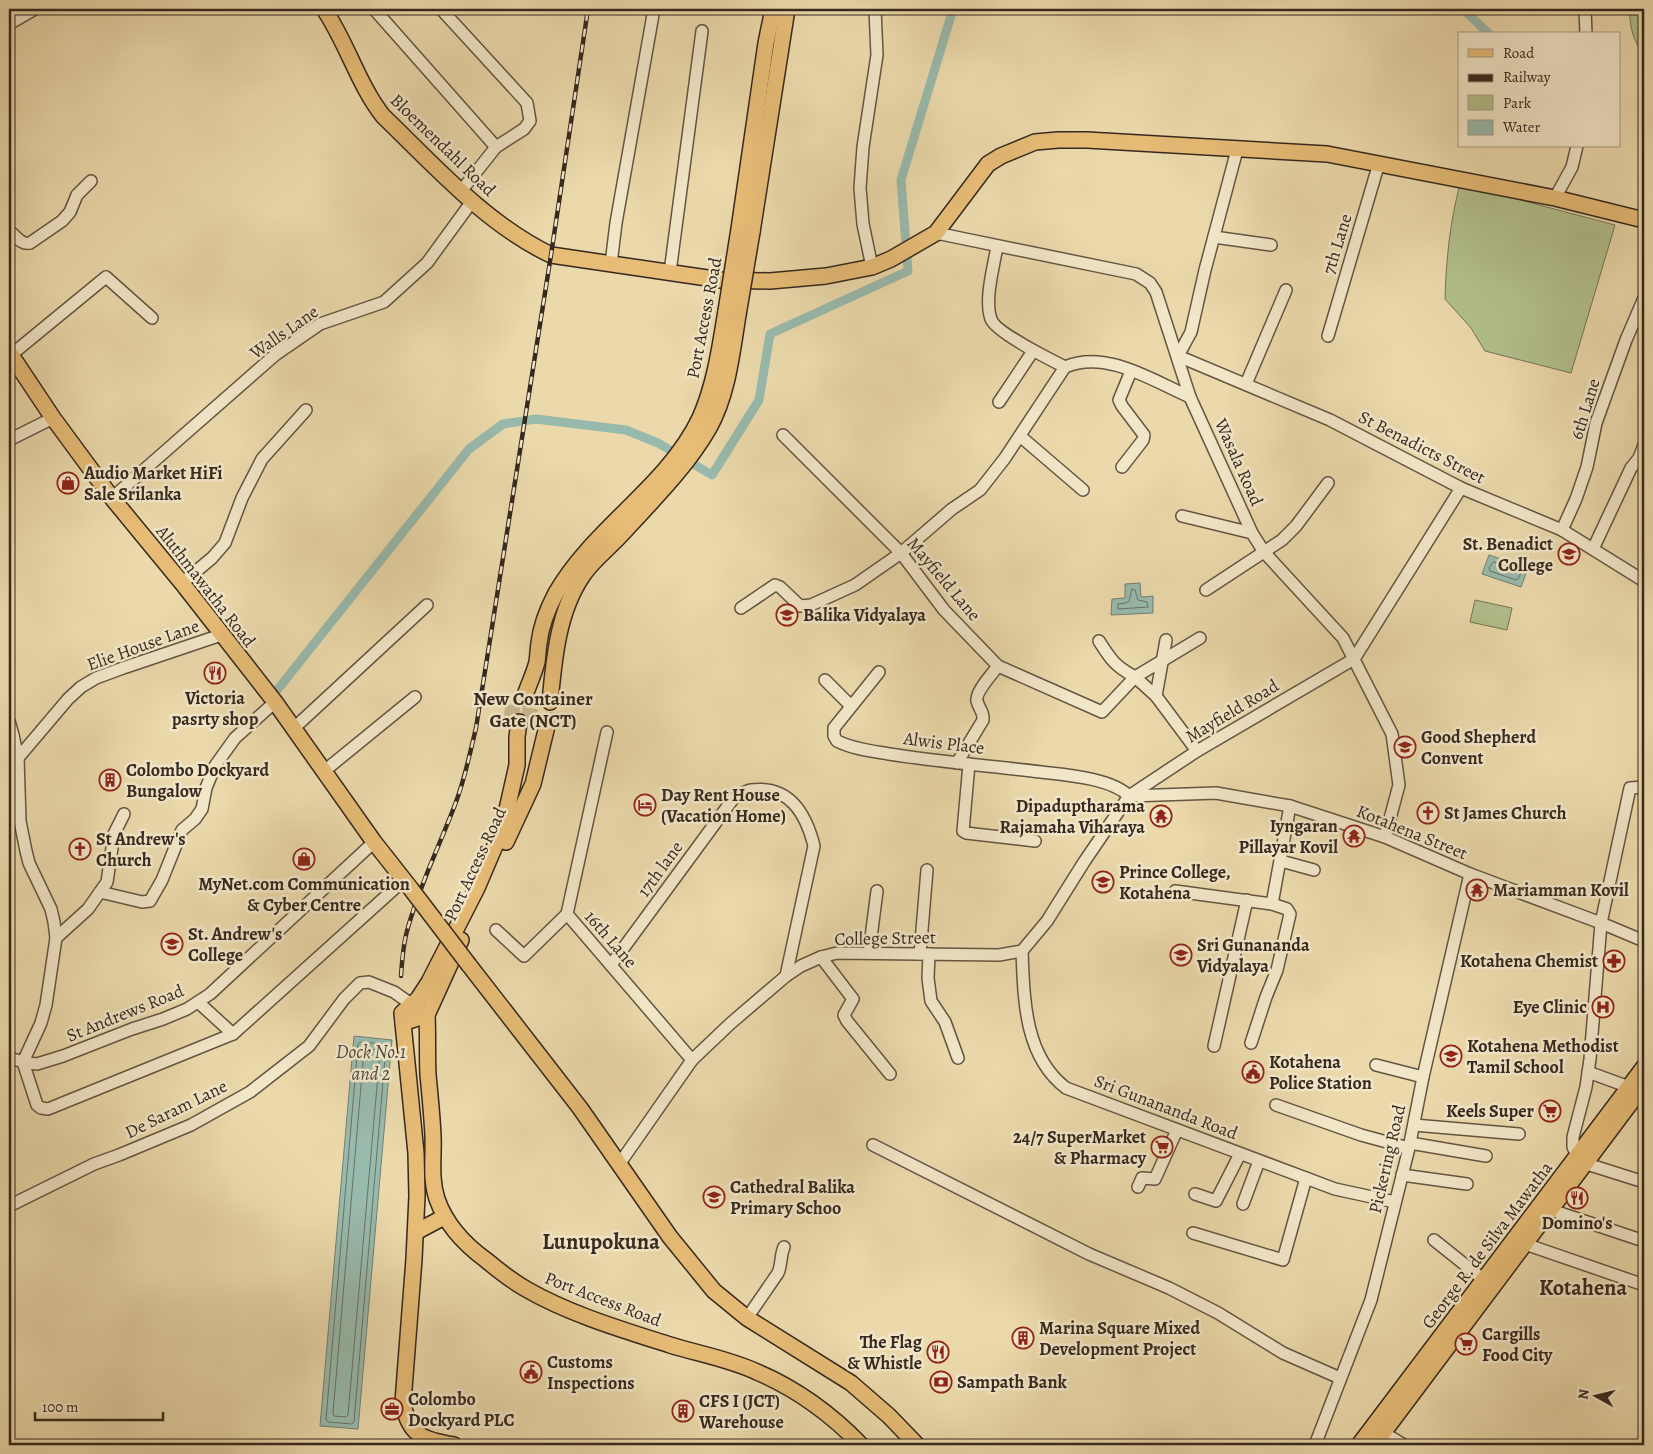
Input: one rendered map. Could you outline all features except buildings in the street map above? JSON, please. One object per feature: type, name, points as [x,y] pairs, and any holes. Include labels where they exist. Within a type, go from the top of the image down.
[{"type":"main road","name":"Bloemendahl Road","points":[[324,9],[341,36],[373,103],[383,116],[467,196],[507,230],[551,255],[721,280],[770,281],[826,276],[872,267],[891,259],[930,236]]},
{"type":"main road","name":"Port Access Road","points":[[746,231],[766,43],[773,9]]},
{"type":"main road","name":"Port Access Road","points":[[662,481],[595,541],[577,562],[556,593],[544,620],[537,662],[520,681],[537,700],[554,663],[562,624],[571,598],[584,574],[662,481],[694,440],[732,313],[787,9]]},
{"type":"main road","points":[[930,236],[988,164],[1001,156],[1035,142],[1058,140],[1327,154],[1555,198],[1644,220]]},
{"type":"main road","name":"Aluthmawatha Road","points":[[10,354],[53,418],[112,498],[182,583],[275,702],[374,842],[580,1108],[670,1237],[698,1273],[725,1300],[747,1318],[851,1383],[875,1403],[915,1442]]},
{"type":"main road","name":"Port Access Road","points":[[409,1011],[429,982],[477,888],[503,826],[517,765],[533,724],[533,784],[409,1011],[416,1153],[416,1232],[403,1390],[404,1414],[412,1429],[420,1436],[429,1440],[454,1445]]},
{"type":"main road","name":"Port Access Road","points":[[409,1011],[428,1073],[433,1130],[432,1177],[436,1198],[444,1217],[453,1230],[479,1255],[526,1289],[546,1299],[607,1323],[671,1345],[735,1363],[757,1372],[803,1396],[836,1421],[862,1445]]},
{"type":"main road","name":"George R. de Silva Mawatha","points":[[1374,1445],[1378,1430],[1484,1280],[1640,1086],[1644,1067]]},
{"type":"main road","name":"George R. de Silva Mawatha","points":[[1359,1445],[1378,1430],[1525,1244],[1551,1210],[1582,1160]]},
{"type":"main road","points":[[416,1232],[444,1217]]},
{"type":"street","points":[[9,24],[35,9]]},
{"type":"street","points":[[374,9],[496,146],[524,129],[530,121],[527,103],[441,9]]},
{"type":"street","points":[[611,264],[616,223],[654,9]]},
{"type":"street","points":[[872,267],[863,224],[860,188],[863,147],[877,55],[875,9]]},
{"type":"street","points":[[1585,9],[1586,32]]},
{"type":"street","points":[[670,272],[702,31]]},
{"type":"street","name":"Walls Lane","points":[[112,498],[275,355],[320,324],[384,302],[427,263],[496,146]]},
{"type":"street","points":[[1555,198],[1572,167],[1577,148]]},
{"type":"street","points":[[1178,356],[1191,332],[1237,150]]},
{"type":"street","name":"7th Lane","points":[[1328,336],[1380,163]]},
{"type":"street","points":[[9,231],[21,242],[25,244],[30,243],[62,221],[70,212],[77,195],[91,181]]},
{"type":"street","name":"Wasala Road","points":[[930,236],[997,246],[1136,274],[1150,283],[1156,292],[1190,397],[1252,533],[1264,552],[1343,638],[1392,734],[1398,785],[1385,837]]},
{"type":"street","points":[[1214,237],[1271,245]]},
{"type":"street","points":[[997,246],[989,303],[991,320],[1033,351],[1065,367]]},
{"type":"street","points":[[10,354],[106,277],[152,318]]},
{"type":"street","points":[[1246,384],[1286,290]]},
{"type":"street","name":"6th Lane","points":[[1562,530],[1576,499],[1587,467],[1596,423],[1626,340],[1644,298]]},
{"type":"street","points":[[999,402],[1033,351]]},
{"type":"street","name":"St Benadicts Street","points":[[1178,356],[1345,427],[1461,488],[1562,530],[1644,581]]},
{"type":"street","points":[[741,608],[774,586],[780,587],[800,606],[810,605],[855,585],[901,553],[952,509],[980,490],[1005,458],[1065,367],[1076,362],[1098,362],[1114,365],[1190,397]]},
{"type":"street","points":[[1122,466],[1143,440],[1144,435],[1119,400],[1131,371]]},
{"type":"street","points":[[182,583],[212,558],[225,543],[242,498],[262,459],[306,410]]},
{"type":"street","points":[[9,440],[53,418]]},
{"type":"street","name":"Mayfield Lane","points":[[783,435],[901,553],[944,610],[998,666]]},
{"type":"street","points":[[1020,436],[1083,490]]},
{"type":"street","points":[[1593,549],[1631,468],[1639,458],[1644,445]]},
{"type":"street","points":[[1206,590],[1282,540],[1296,526],[1328,483]]},
{"type":"street","points":[[1354,658],[1461,488]]},
{"type":"street","points":[[1182,516],[1252,533]]},
{"type":"street","points":[[294,729],[427,605]]},
{"type":"street","name":"Elie House Lane","points":[[18,758],[68,699],[81,687],[96,678],[123,668],[222,635]]},
{"type":"street","points":[[957,763],[983,720],[983,712],[977,702],[978,694],[998,666],[1102,712],[1135,677],[1200,638]]},
{"type":"street","points":[[1156,696],[1166,640]]},
{"type":"street","points":[[1100,641],[1119,668],[1135,677],[1156,696],[1197,751]]},
{"type":"street","name":"Mayfield Road","points":[[1129,796],[1197,751],[1354,658]]},
{"type":"street","name":"Alwis Place","points":[[879,672],[834,728],[834,736],[837,741],[869,750],[922,759],[1062,774],[1092,780],[1124,790],[1129,796]]},
{"type":"street","points":[[825,680],[851,706]]},
{"type":"street","points":[[323,772],[415,697]]},
{"type":"street","points":[[100,892],[142,902],[150,902],[162,880],[182,830],[195,820],[202,808],[206,788],[214,766],[235,738],[275,702]]},
{"type":"street","points":[[9,721],[18,758],[20,821],[26,851],[29,863],[51,909],[56,938],[46,1006],[41,1023],[23,1062],[37,1105],[41,1108],[48,1109],[233,1034],[407,884]]},
{"type":"street","name":"16th Lane","points":[[607,732],[567,914],[692,1060]]},
{"type":"street","points":[[970,764],[963,831],[966,833],[1035,841]]},
{"type":"street","points":[[1644,788],[1630,788],[1601,923],[1588,1072],[1583,1102],[1573,1137],[1573,1147],[1582,1160],[1644,1182]]},
{"type":"street","name":"17th lane","points":[[611,966],[733,799],[749,790],[764,790],[788,797],[800,810],[809,827],[814,846],[786,976]]},
{"type":"street","name":"Kotahena Street","points":[[1129,796],[1216,793],[1290,806],[1385,837],[1470,874],[1644,941]]},
{"type":"street","points":[[1022,951],[1047,920],[1129,796]]},
{"type":"street","points":[[1272,904],[1290,806]]},
{"type":"street","points":[[56,938],[88,909],[107,882],[114,834],[124,814]]},
{"type":"street","name":"St Andrews Road","points":[[9,1058],[37,1064],[186,1010],[233,973],[374,842]]},
{"type":"street","points":[[1281,861],[1314,870]]},
{"type":"street","points":[[927,870],[924,954],[928,992],[931,1001],[946,1022],[958,1058]]},
{"type":"street","name":"Pickering Road","points":[[1315,1445],[1371,1300],[1414,1125],[1423,1077],[1470,874]]},
{"type":"street","points":[[869,953],[878,890]]},
{"type":"street","points":[[1175,891],[1272,904],[1287,909],[1290,914],[1278,970],[1266,997],[1251,1043]]},
{"type":"street","points":[[1214,1046],[1247,900]]},
{"type":"street","points":[[496,930],[524,956],[567,914]]},
{"type":"street","name":"College Street","points":[[620,1163],[692,1060],[731,1023],[786,976],[801,966],[838,953],[999,955],[1022,951]]},
{"type":"street","name":"Sri Gunananda Road","points":[[1022,951],[1025,1009],[1030,1030],[1041,1058],[1055,1079],[1066,1088],[1334,1189],[1395,1202]]},
{"type":"street","points":[[821,958],[853,999],[844,1015],[847,1021],[890,1074]]},
{"type":"street","name":"De Saram Lane","points":[[9,1206],[94,1164],[191,1125],[250,1092],[309,1046],[344,999],[360,983],[369,982],[382,987],[400,1006],[409,1011]]},
{"type":"street","points":[[198,1002],[233,1034]]},
{"type":"street","points":[[1376,1065],[1423,1077]]},
{"type":"street","points":[[1588,1072],[1640,1086]]},
{"type":"street","points":[[1276,1104],[1361,1135],[1409,1146],[1486,1156]]},
{"type":"street","points":[[1414,1125],[1519,1134]]},
{"type":"street","points":[[1138,1187],[1142,1178],[1155,1179],[1177,1130]]},
{"type":"street","points":[[873,1145],[1089,1254],[1169,1288],[1218,1313],[1284,1353],[1340,1378]]},
{"type":"street","points":[[1195,1194],[1216,1201],[1240,1154]]},
{"type":"street","points":[[1243,1204],[1259,1161]]},
{"type":"street","points":[[1402,1175],[1467,1184]]},
{"type":"street","points":[[1193,1233],[1282,1260],[1306,1178]]},
{"type":"street","points":[[1551,1210],[1644,1241]]},
{"type":"street","points":[[1434,1240],[1484,1280]]},
{"type":"street","points":[[1525,1244],[1644,1285]]},
{"type":"street","points":[[747,1318],[778,1273],[780,1254],[784,1247]]},
{"type":"street","points":[[1378,1430],[1404,1445]]},
{"type":"green space","points":[[1629,9],[1644,9],[1644,56],[1633,34]]},
{"type":"green space","points":[[1460,184],[1615,225],[1571,373],[1485,351],[1471,328],[1445,299],[1449,241]]},
{"type":"green space","points":[[1475,600],[1512,608],[1507,630],[1470,622]]},
{"type":"water","points":[[1489,555],[1528,568],[1521,587],[1482,574]]},
{"type":"water","points":[[1140,583],[1141,597],[1153,596],[1153,613],[1111,615],[1112,599],[1125,598],[1125,584]]},
{"type":"water","name":"Dock No.1 and 2","points":[[354,1036],[392,1040],[358,1429],[320,1426]]},
{"type":"waterway","points":[[278,689],[469,449],[503,424],[536,419],[626,430],[658,443],[712,475],[759,400],[770,334],[908,271],[901,180],[953,9]]},
{"type":"waterway","points":[[1463,9],[1487,32]]},
{"type":"tunnel","points":[[511,720],[514,696]]},
{"type":"tunnel","points":[[528,723],[532,699]]},
{"type":"tunnel","points":[[553,727],[558,703]]},
{"type":"railway","points":[[401,976],[405,942],[412,914],[459,793],[476,728],[588,9]]},
{"type":"place","name":"Audio Market HiFi Sale Srilanka","points":[[68,483]]},
{"type":"place","name":"St. Benadict College","points":[[1569,554]]},
{"type":"place","name":"Balika Vidyalaya","points":[[787,615]]},
{"type":"place","name":"Victoria pasrty shop","points":[[215,673]]},
{"type":"place","name":"Good Shepherd Convent","points":[[1405,747]]},
{"type":"place","name":"Colombo Dockyard Bungalow","points":[[110,780]]},
{"type":"place","name":"Day Rent House (Vacation Home)","points":[[645,805]]},
{"type":"place","name":"St James Church","points":[[1428,813]]},
{"type":"place","name":"Dipaduptharama Rajamaha Viharaya","points":[[1161,816]]},
{"type":"place","name":"Iyngaran Pillayar Kovil","points":[[1354,836]]},
{"type":"place","name":"St Andrew's Church","points":[[80,849]]},
{"type":"place","name":"MyNet.com Communication & Cyber Centre","points":[[304,859]]},
{"type":"place","name":"Prince College, Kotahena","points":[[1103,882]]},
{"type":"place","name":"Mariamman Kovil","points":[[1477,890]]},
{"type":"place","name":"St. Andrew's College","points":[[172,944]]},
{"type":"place","name":"Sri Gunananda Vidyalaya","points":[[1181,955]]},
{"type":"place","name":"Kotahena Chemist","points":[[1614,961]]},
{"type":"place","name":"Eye Clinic","points":[[1603,1007]]},
{"type":"place","name":"Kotahena Methodist Tamil School","points":[[1451,1056]]},
{"type":"place","name":"Kotahena Police Station","points":[[1253,1072]]},
{"type":"place","name":"Keels Super","points":[[1550,1111]]},
{"type":"place","name":"24/7 SuperMarket & Pharmacy","points":[[1162,1147]]},
{"type":"place","name":"Cathedral Balika Primary Schoo","points":[[714,1197]]},
{"type":"place","name":"Domino's","points":[[1577,1198]]},
{"type":"place","name":"Marina Square Mixed Development Project","points":[[1023,1338]]},
{"type":"place","name":"Cargills Food City","points":[[1466,1344]]},
{"type":"place","name":"The Flag & Whistle","points":[[938,1352]]},
{"type":"place","name":"Customs Inspections","points":[[531,1372]]},
{"type":"place","name":"Sampath Bank","points":[[941,1382]]},
{"type":"place","name":"Colombo Dockyard PLC","points":[[392,1409]]},
{"type":"place","name":"CFS I (JCT) Warehouse","points":[[683,1411]]},
{"type":"district","name":"New Container Gate (NCT)","points":[[533,710]]},
{"type":"district","name":"Lunupokuna","points":[[601,1242]]},
{"type":"district","name":"Kotahena","points":[[1583,1288]]}]
